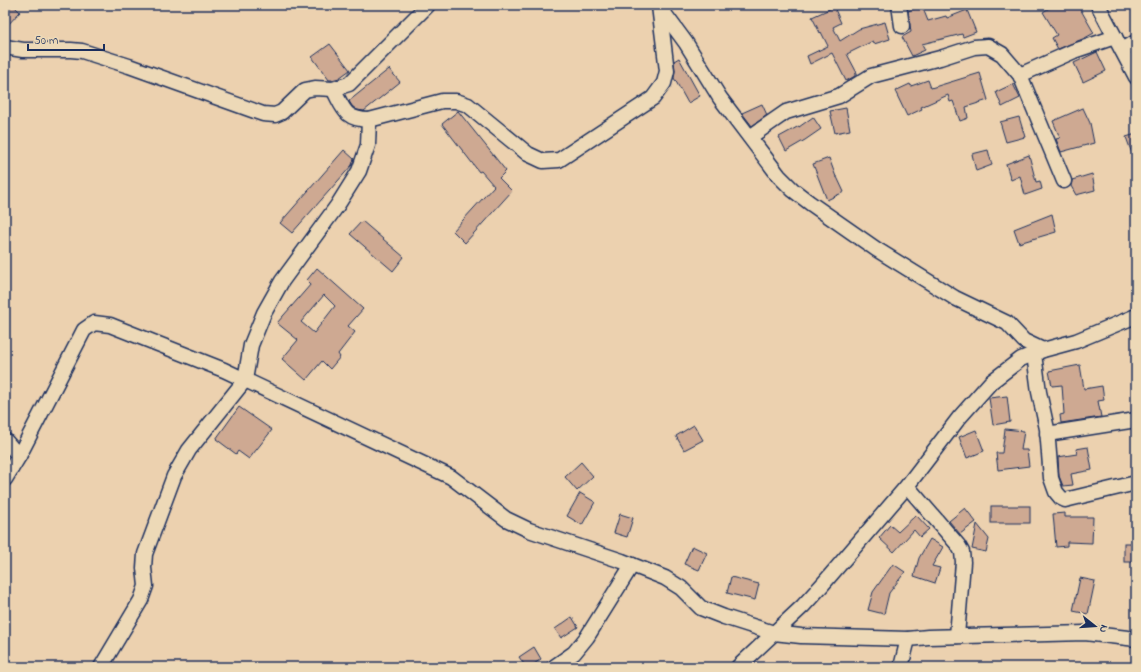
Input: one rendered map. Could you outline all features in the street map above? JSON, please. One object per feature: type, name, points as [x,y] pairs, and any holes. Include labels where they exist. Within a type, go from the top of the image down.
[{"type":"street","points":[[5,47],[23,50],[82,51],[129,66],[263,114],[275,115],[282,112],[305,90],[315,88],[332,89],[349,84],[428,5]]},
{"type":"street","points":[[332,89],[347,115],[358,120],[368,120],[442,101],[456,101],[468,105],[528,154],[543,161],[559,160],[654,98],[664,83],[666,71],[658,5]]},
{"type":"street","points":[[658,5],[686,43],[720,98],[779,176],[793,190],[876,249],[955,298],[1007,323],[1024,341],[1033,354],[1047,434],[1051,478],[1056,492],[1061,498],[1065,500],[1136,483]]},
{"type":"street","points":[[899,5],[902,26]]},
{"type":"street","points":[[1098,5],[1136,77]]},
{"type":"street","points":[[1020,75],[1074,51],[1136,42]]},
{"type":"street","points":[[750,137],[786,112],[839,96],[871,76],[940,58],[974,47],[988,46],[1002,54],[1020,75],[1064,181]]},
{"type":"street","points":[[101,667],[141,600],[146,586],[144,568],[145,554],[174,476],[189,450],[245,380],[251,345],[264,312],[282,281],[337,206],[360,171],[368,145],[368,120]]},
{"type":"street","points":[[738,667],[823,584],[907,486],[959,418],[991,382],[1033,354],[1076,341],[1136,316]]},
{"type":"street","points":[[5,479],[19,456],[84,330],[94,323],[110,325],[224,370],[451,476],[506,519],[530,530],[666,578],[681,588],[701,608],[774,633],[812,637],[908,639],[957,636],[1085,633],[1136,639]]},
{"type":"street","points":[[1024,341],[1033,354]]},
{"type":"street","points":[[1047,434],[1136,420]]},
{"type":"street","points":[[5,440],[19,456]]},
{"type":"street","points":[[907,486],[958,545],[962,552],[963,562],[957,636]]},
{"type":"street","points":[[554,667],[574,653],[588,637],[632,565]]},
{"type":"street","points":[[901,667],[908,639]]},
{"type":"building","points":[[5,5],[13,5],[20,12],[5,28]]},
{"type":"building","points":[[1054,5],[1078,5],[1094,33],[1058,49],[1052,38],[1057,35],[1043,12]]},
{"type":"building","points":[[922,6],[928,21],[946,16],[947,18],[967,10],[976,32],[963,37],[962,34],[922,44],[925,50],[912,56],[902,37],[911,32],[908,11]]},
{"type":"building","points":[[834,7],[841,23],[833,27],[840,41],[859,29],[885,22],[890,39],[874,44],[873,41],[847,54],[857,73],[855,76],[846,81],[832,53],[810,64],[807,56],[828,46],[812,17]]},
{"type":"building","points":[[330,44],[350,70],[339,78],[332,80],[329,80],[312,57]]},
{"type":"building","points":[[1097,52],[1106,71],[1083,82],[1074,63]]},
{"type":"building","points":[[679,58],[700,96],[688,103],[674,78],[674,61]]},
{"type":"building","points":[[389,69],[400,82],[364,111],[357,110],[352,106],[349,101]]},
{"type":"building","points":[[980,73],[988,100],[966,107],[968,118],[960,121],[953,101],[950,102],[948,95],[921,107],[922,109],[907,116],[895,91],[910,84],[911,86],[928,80],[931,88]]},
{"type":"building","points":[[1013,84],[1020,98],[1002,107],[996,92]]},
{"type":"building","points":[[762,104],[767,115],[752,126],[742,113]]},
{"type":"building","points":[[846,108],[850,130],[835,133],[830,111]]},
{"type":"building","points":[[1083,108],[1090,123],[1094,143],[1061,152],[1056,139],[1060,138],[1053,121]]},
{"type":"building","points":[[458,111],[506,171],[499,178],[512,191],[465,243],[453,231],[494,186],[481,171],[479,172],[442,124]]},
{"type":"building","points":[[813,117],[821,129],[786,151],[779,137],[799,127]]},
{"type":"building","points":[[1019,117],[1025,137],[1006,142],[1000,122]]},
{"type":"building","points":[[1136,134],[1136,161],[1135,162],[1126,137]]},
{"type":"building","points":[[344,150],[354,159],[352,165],[292,233],[280,223]]},
{"type":"building","points":[[988,150],[992,165],[976,171],[972,154]]},
{"type":"building","points":[[1029,155],[1036,182],[1040,181],[1042,189],[1025,195],[1020,176],[1011,180],[1006,164]]},
{"type":"building","points":[[829,158],[836,177],[844,192],[827,200],[813,164]]},
{"type":"building","points":[[1092,174],[1095,190],[1076,195],[1071,186],[1072,180]]},
{"type":"building","points":[[1052,214],[1056,232],[1019,243],[1014,229]]},
{"type":"building","points":[[362,221],[404,257],[393,271],[350,234]]},
{"type":"building","points":[[317,268],[363,309],[348,326],[355,332],[338,354],[340,357],[330,369],[322,361],[306,380],[282,359],[298,340],[277,323],[311,284],[307,280]],"holes":[[[324,295],[335,306],[314,333],[301,322]]]},
{"type":"building","points":[[1080,365],[1084,389],[1102,386],[1104,400],[1098,401],[1101,417],[1061,423],[1060,415],[1064,414],[1062,385],[1052,386],[1049,371]]},
{"type":"building","points":[[1007,396],[1010,422],[993,425],[989,398]]},
{"type":"building","points":[[239,407],[272,430],[249,459],[238,451],[236,454],[216,439]]},
{"type":"building","points":[[694,425],[703,440],[684,450],[676,436]]},
{"type":"building","points":[[1005,429],[1024,431],[1021,450],[1027,450],[1029,466],[998,470],[996,453],[1002,453]]},
{"type":"building","points":[[976,430],[984,451],[967,458],[959,437]]},
{"type":"building","points":[[1088,447],[1092,470],[1071,474],[1073,485],[1063,486],[1059,476],[1058,457],[1077,454],[1076,449]]},
{"type":"building","points":[[581,462],[593,476],[577,491],[565,477]]},
{"type":"building","points":[[580,493],[595,502],[582,525],[567,516]]},
{"type":"building","points":[[991,506],[1030,506],[1030,523],[991,523]]},
{"type":"building","points":[[965,508],[976,522],[960,534],[949,521]]},
{"type":"building","points":[[1065,513],[1065,517],[1093,517],[1092,543],[1067,542],[1067,546],[1056,547],[1053,514]]},
{"type":"building","points":[[620,514],[633,518],[627,537],[614,533]]},
{"type":"building","points":[[916,515],[929,529],[920,537],[914,530],[894,552],[879,538],[890,525],[898,532]]},
{"type":"building","points":[[977,524],[989,539],[986,552],[972,549]]},
{"type":"building","points":[[930,539],[943,547],[932,566],[940,568],[935,583],[914,576],[919,558]]},
{"type":"building","points":[[1124,543],[1136,543],[1136,562],[1124,562]]},
{"type":"building","points":[[692,546],[707,553],[699,570],[684,564]]},
{"type":"building","points":[[893,564],[905,572],[889,593],[884,614],[868,610],[873,592]]},
{"type":"building","points":[[731,577],[759,584],[755,600],[727,593]]},
{"type":"building","points":[[1080,578],[1095,581],[1088,614],[1073,611]]},
{"type":"building","points":[[572,617],[578,627],[561,638],[555,629]]},
{"type":"building","points":[[534,647],[541,659],[530,667],[526,667],[519,657]]}]
